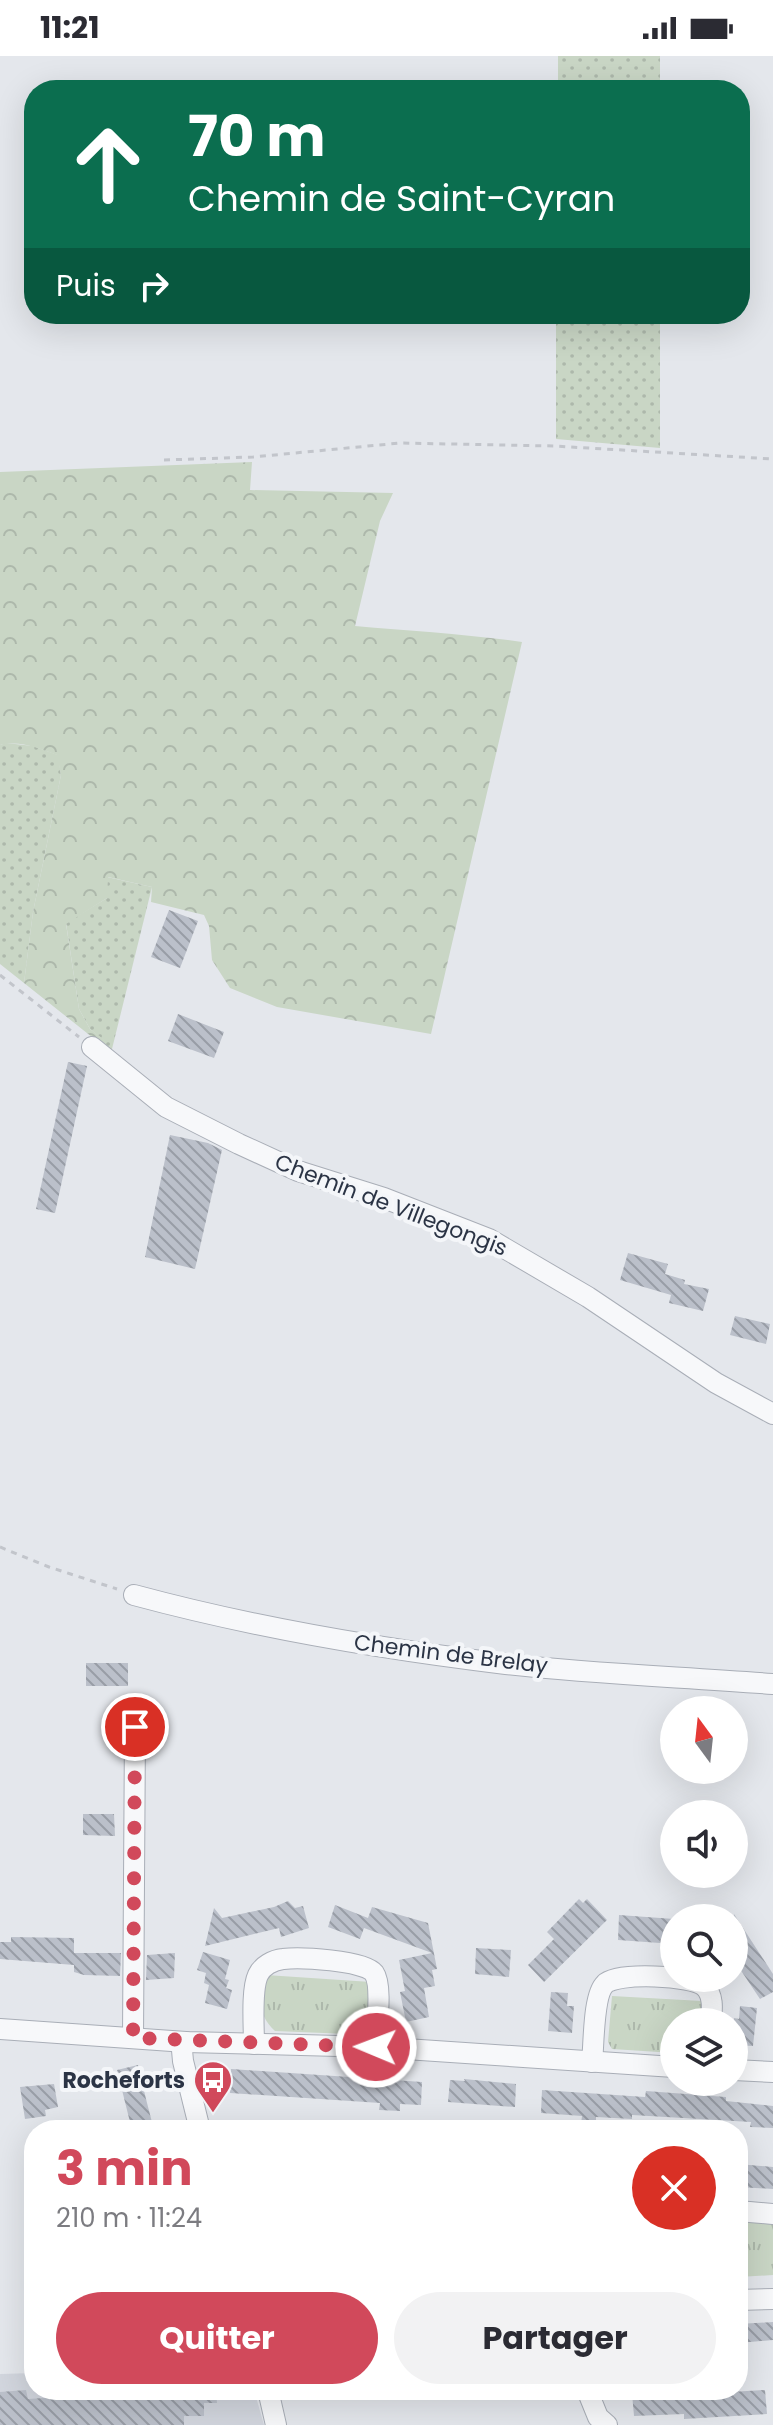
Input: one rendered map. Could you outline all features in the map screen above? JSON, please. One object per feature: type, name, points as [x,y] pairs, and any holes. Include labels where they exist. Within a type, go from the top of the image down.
[{"type":"street","name":"Chemin de Villegongis","points":[[92,1047],[166,1107],[239,1144],[298,1171],[384,1198],[489,1239],[588,1297],[716,1383],[773,1414]]},
{"type":"street","name":"Chemin de Brelay","points":[[134,1595],[190,1610],[363,1645],[509,1664],[773,1684]]},
{"type":"street","points":[[133,2038],[135,1727]]},
{"type":"street","points":[[254,2044],[258,1974],[269,1963],[282,1959],[365,1965],[375,1974],[378,1987],[376,2047]]},
{"type":"street","points":[[592,2062],[599,1992],[606,1982],[619,1976],[693,1979],[707,1988],[712,2008]]},
{"type":"street","points":[[0,2029],[186,2042],[376,2047],[660,2066]]},
{"type":"street","points":[[186,2042],[182,2050],[183,2061],[198,2120]]},
{"type":"street","points":[[748,2071],[773,2072]]},
{"type":"street","points":[[748,2212],[773,2214]]},
{"type":"street","points":[[748,2300],[773,2299]]},
{"type":"street","points":[[270,2400],[276,2425]]},
{"type":"street","points":[[591,2400],[598,2417],[607,2425]]},
{"type":"path","points":[[164,460],[253,457],[400,443],[554,446],[773,459]]},
{"type":"path","points":[[0,975],[92,1047]]},
{"type":"path","points":[[0,1547],[134,1595]]},
{"type":"shaded area","points":[[24,2373],[24,2400],[257,2400],[264,2425],[0,2425],[0,2374]]},
{"type":"green space","points":[[558,56],[660,56],[660,80],[558,80]]},
{"type":"green space","points":[[556,324],[660,324],[660,448],[556,439]]},
{"type":"green space","points":[[252,462],[250,490],[393,493],[380,521],[355,626],[522,642],[431,1034],[277,1007],[230,988],[212,960],[209,926],[204,915],[151,902],[152,887],[108,877],[107,898],[66,924],[79,1009],[90,1029],[107,1042],[102,1045],[24,983],[33,912],[61,775],[57,755],[22,744],[0,745],[0,472]]},
{"type":"green space","points":[[0,745],[33,746],[58,755],[61,775],[33,912],[24,983],[0,964]]},
{"type":"green space","points":[[107,877],[152,887],[111,1053],[102,1045],[106,1042],[90,1029],[79,1009],[66,923],[107,898]]},
{"type":"green space","points":[[266,1975],[371,1982],[370,2026],[359,2033],[348,2034],[275,2031],[262,2011]]},
{"type":"green space","points":[[612,1996],[702,2001],[702,2008],[660,2008],[660,2052],[612,2049],[608,2042]]},
{"type":"green space","points":[[748,2220],[773,2222],[773,2275],[748,2276]]},
{"type":"building","points":[[169,910],[198,921],[180,968],[151,957]]},
{"type":"building","points":[[178,1014],[224,1032],[214,1058],[168,1041]]},
{"type":"building","points":[[68,1062],[87,1066],[55,1213],[36,1209]]},
{"type":"building","points":[[170,1135],[208,1143],[222,1150],[195,1269],[145,1257]]},
{"type":"building","points":[[628,1253],[668,1264],[665,1274],[685,1280],[684,1284],[709,1289],[703,1311],[669,1303],[671,1295],[620,1280]]},
{"type":"building","points":[[735,1316],[770,1324],[766,1344],[730,1335]]},
{"type":"building","points":[[86,1663],[128,1663],[128,1686],[86,1686]]},
{"type":"building","points":[[83,1814],[114,1814],[115,1836],[83,1835]]},
{"type":"building","points":[[579,1899],[583,1903],[587,1899],[607,1920],[544,1982],[528,1965],[554,1939],[547,1932]]},
{"type":"building","points":[[288,1901],[295,1908],[303,1906],[309,1928],[281,1937],[279,1928],[205,1946],[214,1908],[222,1918]]},
{"type":"building","points":[[335,1905],[368,1918],[372,1907],[428,1923],[437,1969],[432,1970],[435,1986],[424,1988],[429,2017],[406,2022],[400,1992],[405,1991],[399,1960],[432,1953],[364,1928],[360,1939],[328,1927]]},
{"type":"building","points":[[619,1915],[660,1918],[660,1943],[618,1940]]},
{"type":"building","points":[[748,1936],[773,1974],[773,1992],[760,1999],[748,1981]]},
{"type":"building","points":[[11,1937],[74,1938],[74,1953],[121,1953],[120,1976],[84,1975],[74,1972],[74,1965],[0,1959],[0,1942],[11,1942]]},
{"type":"building","points":[[476,1948],[511,1950],[509,1977],[475,1974]]},
{"type":"building","points":[[203,1952],[230,1960],[225,1979],[229,1980],[226,1988],[232,1990],[227,2009],[205,2003],[209,1985],[204,1983],[206,1973],[197,1970]]},
{"type":"building","points":[[175,1953],[174,1978],[146,1980],[147,1955]]},
{"type":"building","points":[[551,1992],[568,1993],[567,2006],[574,2006],[572,2033],[548,2031]]},
{"type":"building","points":[[740,2006],[757,2008],[753,2046],[748,2046],[748,2008]]},
{"type":"building","points":[[138,2065],[152,2120],[130,2120],[117,2070]]},
{"type":"building","points":[[231,2069],[422,2082],[421,2105],[400,2104],[400,2111],[379,2110],[380,2103],[230,2093]]},
{"type":"building","points":[[450,2080],[516,2084],[515,2107],[448,2102]]},
{"type":"building","points":[[54,2084],[58,2107],[45,2110],[46,2116],[25,2119],[20,2087]]},
{"type":"building","points":[[542,2090],[645,2097],[646,2091],[660,2092],[660,2096],[726,2097],[726,2101],[773,2106],[773,2128],[750,2127],[748,2120],[632,2115],[632,2119],[596,2117],[596,2120],[582,2120],[582,2116],[541,2113]]},
{"type":"building","points":[[748,2165],[773,2167],[773,2189],[748,2188]]},
{"type":"building","points":[[773,2322],[773,2340],[748,2342],[748,2323]]},
{"type":"building","points":[[24,2390],[24,2400],[217,2400],[217,2403],[204,2403],[204,2416],[184,2416],[184,2425],[0,2425],[0,2392]]},
{"type":"building","points":[[765,2390],[767,2414],[684,2419],[684,2414],[634,2416],[633,2400],[748,2400],[748,2391]]},
{"type":"place","name":"Rocheforts","points":[[213,2114]]},
{"type":"route","points":[[135,1727],[133,2038],[376,2047]]}]
